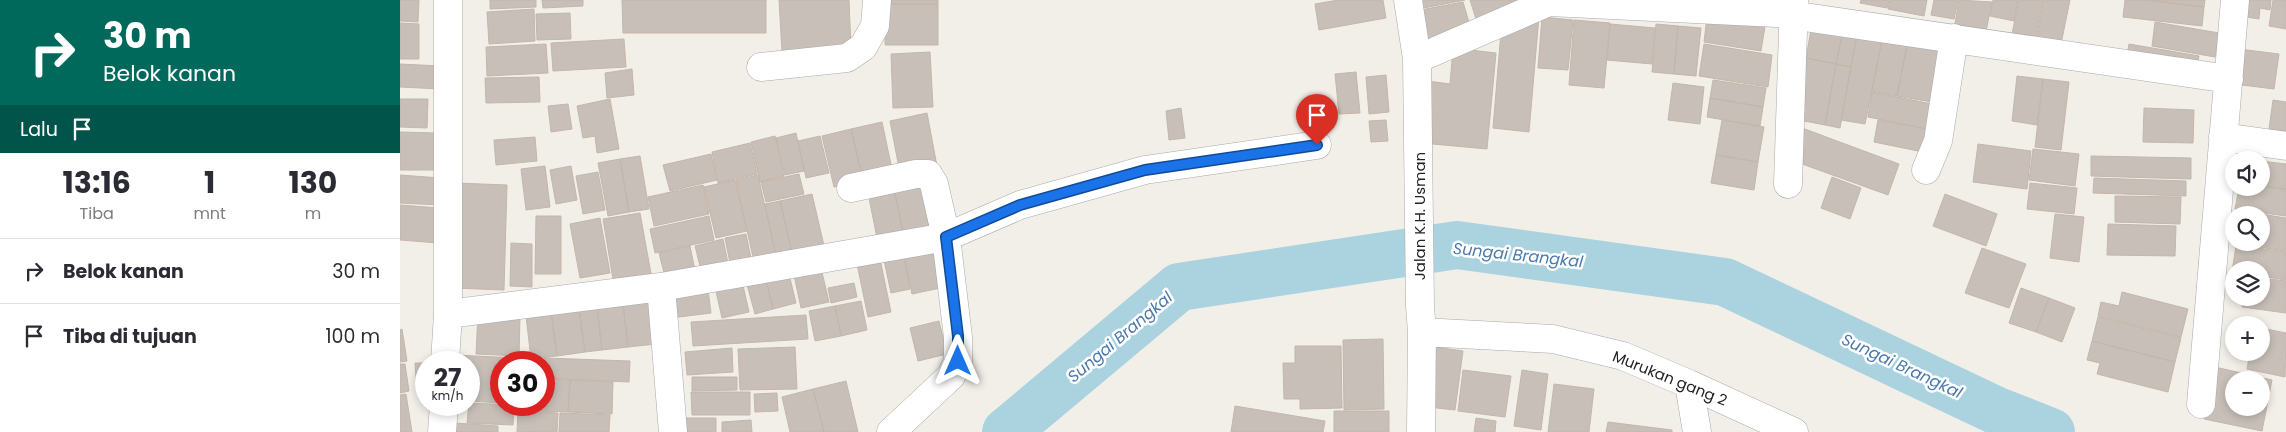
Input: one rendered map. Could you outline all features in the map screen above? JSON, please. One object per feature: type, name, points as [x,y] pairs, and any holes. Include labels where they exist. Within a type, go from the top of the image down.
[{"type":"street","points":[[446,351],[448,0]]},
{"type":"street","points":[[762,67],[847,58],[863,47],[875,26],[877,0]]},
{"type":"street","name":"Jalan K.H. Usman","points":[[1408,0],[1417,59],[1421,432]]},
{"type":"street","points":[[2201,404],[2235,0]]},
{"type":"street","points":[[1417,59],[1549,1],[1777,13],[1794,8],[1954,38],[2229,79]]},
{"type":"street","points":[[1788,184],[1794,8]]},
{"type":"street","points":[[1926,170],[1938,141],[1954,38]]},
{"type":"street","points":[[2223,138],[2286,146]]},
{"type":"street","points":[[448,314],[661,287],[946,237],[1020,205],[1145,170],[1317,145]]},
{"type":"street","points":[[851,188],[916,174],[928,174],[934,184],[946,237],[958,336],[958,361],[951,376],[891,432]]},
{"type":"street","points":[[661,287],[673,432]]},
{"type":"street","name":"Murukan gang 2","points":[[1421,319],[1553,339],[1623,356],[1794,432]]},
{"type":"street","points":[[1689,384],[1697,432]]},
{"type":"street","points":[[442,432],[443,416]]},
{"type":"building","points":[[400,0],[419,0],[418,22],[400,21]]},
{"type":"building","points":[[490,0],[536,0],[536,7],[490,9]]},
{"type":"building","points":[[542,0],[583,0],[583,6],[543,8]]},
{"type":"building","points":[[622,0],[766,0],[766,33],[623,33]]},
{"type":"building","points":[[779,0],[849,0],[851,49],[782,52]]},
{"type":"building","points":[[885,0],[938,0],[938,4],[885,4]]},
{"type":"building","points":[[1338,0],[1383,0],[1386,18],[1319,30],[1315,4]]},
{"type":"building","points":[[1411,0],[1465,0],[1413,10]]},
{"type":"building","points":[[1470,0],[1538,0],[1476,19]]},
{"type":"building","points":[[1861,0],[1889,0],[1887,8],[1860,3]]},
{"type":"building","points":[[1890,0],[1927,0],[1924,16],[1888,9]]},
{"type":"building","points":[[1934,0],[1958,0],[1954,19],[1931,15]]},
{"type":"building","points":[[1959,0],[1992,2],[1984,41],[1953,35]]},
{"type":"building","points":[[1993,0],[2018,0],[2014,21],[1990,16]]},
{"type":"building","points":[[2019,0],[2043,0],[2033,48],[2010,44]]},
{"type":"building","points":[[2044,0],[2070,0],[2060,49],[2035,44]]},
{"type":"building","points":[[2125,0],[2147,0],[2204,7],[2202,26],[2123,17]]},
{"type":"building","points":[[2147,0],[2205,0],[2204,7]]},
{"type":"building","points":[[2242,0],[2271,0],[2270,10],[2260,8],[2259,19],[2239,16]]},
{"type":"building","points":[[2273,0],[2286,0],[2286,29],[2269,26]]},
{"type":"building","points":[[1463,2],[1471,29],[1419,45],[1410,12]]},
{"type":"building","points":[[885,4],[938,4],[938,45],[885,45]]},
{"type":"building","points":[[534,9],[535,41],[489,44],[487,12]]},
{"type":"building","points":[[570,13],[571,39],[537,40],[536,14]]},
{"type":"building","points":[[1539,16],[1529,132],[1493,128],[1501,32]]},
{"type":"building","points":[[1542,17],[1573,20],[1568,70],[1538,68]]},
{"type":"building","points":[[1707,17],[1765,26],[1761,51],[1704,42]]},
{"type":"building","points":[[1574,20],[1610,23],[1604,88],[1569,85]]},
{"type":"building","points":[[2155,22],[2219,33],[2215,57],[2152,46]]},
{"type":"building","points":[[400,23],[419,24],[419,59],[400,59]]},
{"type":"building","points":[[1610,24],[1655,28],[1652,64],[1607,60]]},
{"type":"building","points":[[1656,24],[1678,26],[1674,74],[1652,72]]},
{"type":"building","points":[[1812,24],[1843,31],[1836,64],[1806,58]]},
{"type":"building","points":[[1678,26],[1701,28],[1696,76],[1674,74]]},
{"type":"building","points":[[1843,31],[1857,33],[1851,67],[1836,64]]},
{"type":"building","points":[[1857,35],[1882,40],[1865,124],[1841,120]]},
{"type":"building","points":[[624,39],[626,67],[553,71],[551,43]]},
{"type":"building","points":[[1882,40],[1907,45],[1897,96],[1872,91]]},
{"type":"building","points":[[546,44],[548,73],[487,76],[486,47]]},
{"type":"building","points":[[1704,44],[1772,55],[1768,87],[1699,76]]},
{"type":"building","points":[[2129,44],[2199,56],[2196,71],[2126,59]]},
{"type":"building","points":[[1907,45],[1947,52],[1938,103],[1897,96]]},
{"type":"building","points":[[1453,48],[1496,53],[1487,149],[1422,143],[1427,81],[1450,84]]},
{"type":"building","points":[[2239,49],[2279,54],[2274,89],[2234,84]]},
{"type":"building","points":[[930,52],[933,107],[893,108],[891,54]]},
{"type":"building","points":[[1806,58],[1836,64],[1825,125],[1794,119]]},
{"type":"building","points":[[400,64],[441,66],[440,89],[400,87]]},
{"type":"building","points":[[1836,64],[1851,67],[1840,128],[1825,125]]},
{"type":"building","points":[[632,69],[634,95],[607,98],[605,73]]},
{"type":"building","points":[[1356,72],[1360,113],[1339,114],[1335,74]]},
{"type":"building","points":[[1386,75],[1389,112],[1369,114],[1366,77]]},
{"type":"building","points":[[2017,76],[2043,79],[2037,125],[2012,121]]},
{"type":"building","points":[[539,77],[540,102],[486,103],[485,78]]},
{"type":"building","points":[[2043,79],[2069,82],[2061,150],[2035,147]]},
{"type":"building","points":[[1713,80],[1766,88],[1763,107],[1710,98]]},
{"type":"building","points":[[1673,83],[1704,87],[1700,124],[1668,120]]},
{"type":"building","points":[[1872,92],[1937,105],[1932,130],[1868,117]]},
{"type":"building","points":[[1710,98],[1763,107],[1760,126],[1707,117]]},
{"type":"building","points":[[400,99],[428,99],[427,128],[400,127]]},
{"type":"building","points":[[610,99],[619,149],[597,153],[595,136],[583,138],[577,106]]},
{"type":"building","points":[[2273,100],[2286,102],[2286,131],[2269,129]]},
{"type":"building","points":[[568,104],[572,129],[551,132],[548,106]]},
{"type":"building","points":[[1181,108],[1185,138],[1169,140],[1166,111]]},
{"type":"building","points":[[2144,108],[2194,110],[2193,143],[2143,142]]},
{"type":"building","points":[[927,113],[937,166],[900,173],[890,121]]},
{"type":"building","points":[[1386,120],[1388,141],[1371,142],[1369,121]]},
{"type":"building","points":[[1722,120],[1764,127],[1758,162],[1716,155]]},
{"type":"building","points":[[1878,120],[1932,130],[1928,153],[1874,142]]},
{"type":"building","points":[[882,122],[893,174],[863,180],[851,129]]},
{"type":"building","points":[[1802,128],[1899,164],[1888,195],[1791,160]]},
{"type":"building","points":[[851,129],[863,180],[834,187],[822,136]]},
{"type":"building","points":[[400,132],[435,133],[435,170],[400,170]]},
{"type":"building","points":[[796,133],[804,171],[785,175],[776,138]]},
{"type":"building","points":[[775,136],[784,176],[760,182],[751,142]]},
{"type":"building","points":[[820,136],[829,173],[806,178],[798,141]]},
{"type":"building","points":[[535,137],[537,161],[496,165],[494,140]]},
{"type":"building","points":[[750,143],[757,174],[718,183],[712,152]]},
{"type":"building","points":[[1978,144],[2031,151],[2027,189],[1973,182]]},
{"type":"building","points":[[2033,149],[2079,154],[2075,186],[2029,180]]},
{"type":"building","points":[[711,154],[717,180],[670,191],[663,165]]},
{"type":"building","points":[[1716,155],[1758,162],[1754,190],[1711,183]]},
{"type":"building","points":[[640,156],[649,209],[629,212],[620,159]]},
{"type":"building","points":[[2091,156],[2191,158],[2191,179],[2091,176]]},
{"type":"building","points":[[620,159],[629,212],[608,216],[598,163]]},
{"type":"building","points":[[2270,162],[2286,164],[2286,189],[2270,187]]},
{"type":"building","points":[[545,166],[550,207],[526,210],[521,169]]},
{"type":"building","points":[[571,166],[577,200],[556,204],[550,170]]},
{"type":"building","points":[[598,172],[605,210],[583,214],[576,176]]},
{"type":"building","points":[[799,174],[804,194],[766,202],[761,182]]},
{"type":"building","points":[[400,175],[441,178],[440,205],[400,203]]},
{"type":"building","points":[[758,175],[777,261],[755,266],[736,180]]},
{"type":"building","points":[[926,176],[936,227],[903,233],[893,183]]},
{"type":"building","points":[[1832,177],[1861,188],[1850,219],[1821,208]]},
{"type":"building","points":[[2094,178],[2186,181],[2186,196],[2093,193]]},
{"type":"building","points":[[735,180],[747,231],[716,238],[704,187]]},
{"type":"building","points":[[456,183],[507,185],[504,290],[453,288]]},
{"type":"building","points":[[893,183],[903,233],[877,238],[867,188]]},
{"type":"building","points":[[2030,183],[2077,188],[2074,214],[2027,209]]},
{"type":"building","points":[[703,185],[709,214],[654,226],[648,197]]},
{"type":"building","points":[[2270,187],[2286,189],[2286,216],[2270,214],[2270,206],[2236,206],[2237,196],[2270,196]]},
{"type":"building","points":[[812,194],[825,250],[793,257],[780,201]]},
{"type":"building","points":[[1945,194],[1997,214],[1986,246],[1933,226]]},
{"type":"building","points":[[2115,196],[2181,197],[2180,224],[2115,222]]},
{"type":"building","points":[[780,201],[793,257],[777,261],[765,204]]},
{"type":"building","points":[[400,205],[440,208],[438,243],[400,240]]},
{"type":"building","points":[[640,213],[652,279],[614,285],[603,219]]},
{"type":"building","points":[[2055,214],[2084,217],[2079,262],[2050,258]]},
{"type":"building","points":[[2270,215],[2286,218],[2286,251],[2270,249]]},
{"type":"building","points":[[536,216],[561,216],[561,274],[535,274]]},
{"type":"building","points":[[709,216],[714,240],[655,253],[650,229]]},
{"type":"building","points":[[600,218],[610,273],[580,278],[570,224]]},
{"type":"building","points":[[2108,224],[2176,226],[2175,256],[2107,255]]},
{"type":"building","points":[[746,234],[752,263],[731,268],[725,238]]},
{"type":"building","points":[[723,239],[729,268],[702,274],[695,246]]},
{"type":"building","points":[[511,243],[532,244],[532,287],[510,286]]},
{"type":"building","points":[[690,246],[696,275],[666,281],[659,253]]},
{"type":"building","points":[[1982,248],[2026,264],[2009,308],[1965,293]]},
{"type":"building","points":[[937,249],[945,287],[912,294],[904,256]]},
{"type":"building","points":[[2270,250],[2286,252],[2286,280],[2270,277],[2270,261],[2234,261],[2235,251]]},
{"type":"building","points":[[904,256],[910,289],[891,293],[884,260]]},
{"type":"building","points":[[880,259],[891,312],[868,317],[857,264]]},
{"type":"building","points":[[821,268],[829,302],[801,308],[794,275]]},
{"type":"building","points":[[788,270],[796,303],[773,309],[765,276]]},
{"type":"building","points":[[765,276],[773,309],[755,314],[746,281]]},
{"type":"building","points":[[2270,279],[2286,281],[2286,313],[2242,307],[2270,306]]},
{"type":"building","points":[[742,281],[749,312],[722,318],[715,287]]},
{"type":"building","points":[[854,283],[857,297],[831,303],[828,288]]},
{"type":"building","points":[[2021,288],[2049,298],[2036,332],[2009,323]]},
{"type":"building","points":[[708,290],[711,313],[671,318],[669,295]]},
{"type":"building","points":[[2122,292],[2188,309],[2181,337],[2098,316],[2101,302],[2119,306]]},
{"type":"building","points":[[2049,298],[2075,308],[2062,342],[2036,332]]},
{"type":"building","points":[[651,301],[656,344],[628,347],[623,304]]},
{"type":"building","points":[[861,301],[867,330],[841,336],[835,306]]},
{"type":"building","points":[[623,304],[628,347],[602,350],[597,307]]},
{"type":"building","points":[[835,306],[841,336],[815,341],[809,311]]},
{"type":"building","points":[[597,307],[602,350],[585,352],[579,309]]},
{"type":"building","points":[[579,309],[585,352],[557,356],[551,312]]},
{"type":"building","points":[[551,312],[557,356],[555,356],[555,351],[530,351],[526,316]]},
{"type":"building","points":[[478,314],[520,316],[519,351],[490,351],[490,355],[480,354],[480,351],[476,351]]},
{"type":"building","points":[[806,315],[808,339],[693,346],[691,322]]},
{"type":"building","points":[[2098,317],[2181,338],[2175,362],[2092,341]]},
{"type":"building","points":[[939,321],[947,354],[918,361],[910,328]]},
{"type":"building","points":[[402,329],[407,361],[400,362],[400,330]]},
{"type":"building","points":[[2270,330],[2286,333],[2285,377],[2270,374],[2270,371],[2247,369],[2248,361],[2270,361]]},
{"type":"building","points":[[1383,339],[1384,409],[1344,410],[1343,340]]},
{"type":"building","points":[[2092,341],[2175,362],[2168,392],[2097,374],[2100,363],[2087,360]]},
{"type":"building","points":[[1295,346],[1341,346],[1342,408],[1300,409],[1300,399],[1284,399],[1283,363],[1295,363]]},
{"type":"building","points":[[795,347],[797,389],[740,390],[738,349]]},
{"type":"building","points":[[1435,347],[1463,351],[1455,410],[1428,407]]},
{"type":"building","points":[[732,348],[733,372],[687,375],[685,352]]},
{"type":"building","points":[[480,356],[490,357],[490,402],[480,402]]},
{"type":"building","points":[[555,358],[630,361],[629,382],[555,379]]},
{"type":"building","points":[[400,364],[405,364],[409,391],[400,393]]},
{"type":"building","points":[[2215,367],[2233,371],[2225,371],[2225,416],[2265,416],[2262,431],[2204,419]]},
{"type":"building","points":[[1463,370],[1511,376],[1505,417],[1458,411]]},
{"type":"building","points":[[1522,370],[1548,374],[1541,430],[1514,426]]},
{"type":"building","points":[[692,377],[737,377],[737,390],[692,391]]},
{"type":"building","points":[[555,379],[570,380],[568,412],[555,412]]},
{"type":"building","points":[[570,380],[613,382],[612,414],[568,412]]},
{"type":"building","points":[[846,381],[858,432],[824,432],[813,389]]},
{"type":"building","points":[[1554,384],[1594,389],[1589,432],[1548,432]]},
{"type":"building","points":[[813,389],[824,432],[790,432],[782,397]]},
{"type":"building","points":[[691,392],[750,392],[750,415],[692,415]]},
{"type":"building","points":[[777,393],[778,411],[755,412],[754,394]]},
{"type":"building","points":[[406,394],[412,432],[400,432],[400,395]]},
{"type":"building","points":[[480,403],[490,404],[490,416],[513,416],[513,425],[467,423],[468,416],[480,416]]},
{"type":"building","points":[[1235,406],[1325,421],[1323,432],[1231,432]]},
{"type":"building","points":[[1334,411],[1389,411],[1389,432],[1334,432]]},
{"type":"building","points":[[555,413],[558,413],[557,432],[517,432],[518,416],[555,416]]},
{"type":"building","points":[[560,413],[610,415],[609,432],[559,432]]},
{"type":"building","points":[[680,418],[716,418],[716,432],[681,432]]},
{"type":"building","points":[[1476,418],[1496,421],[1495,432],[1474,432]]},
{"type":"building","points":[[751,420],[752,432],[722,432],[722,422]]},
{"type":"building","points":[[1608,422],[1672,430],[1672,432],[1606,432]]},
{"type":"building","points":[[455,423],[498,426],[498,432],[454,432]]},
{"type":"waterway","name":"Sungai Brangkal","points":[[1006,432],[1179,287],[1457,245],[1725,282],[1995,410],[2051,432]]},
{"type":"route","points":[[958,361],[958,336],[946,237],[1020,205],[1074,188],[1145,170],[1317,145]]}]
